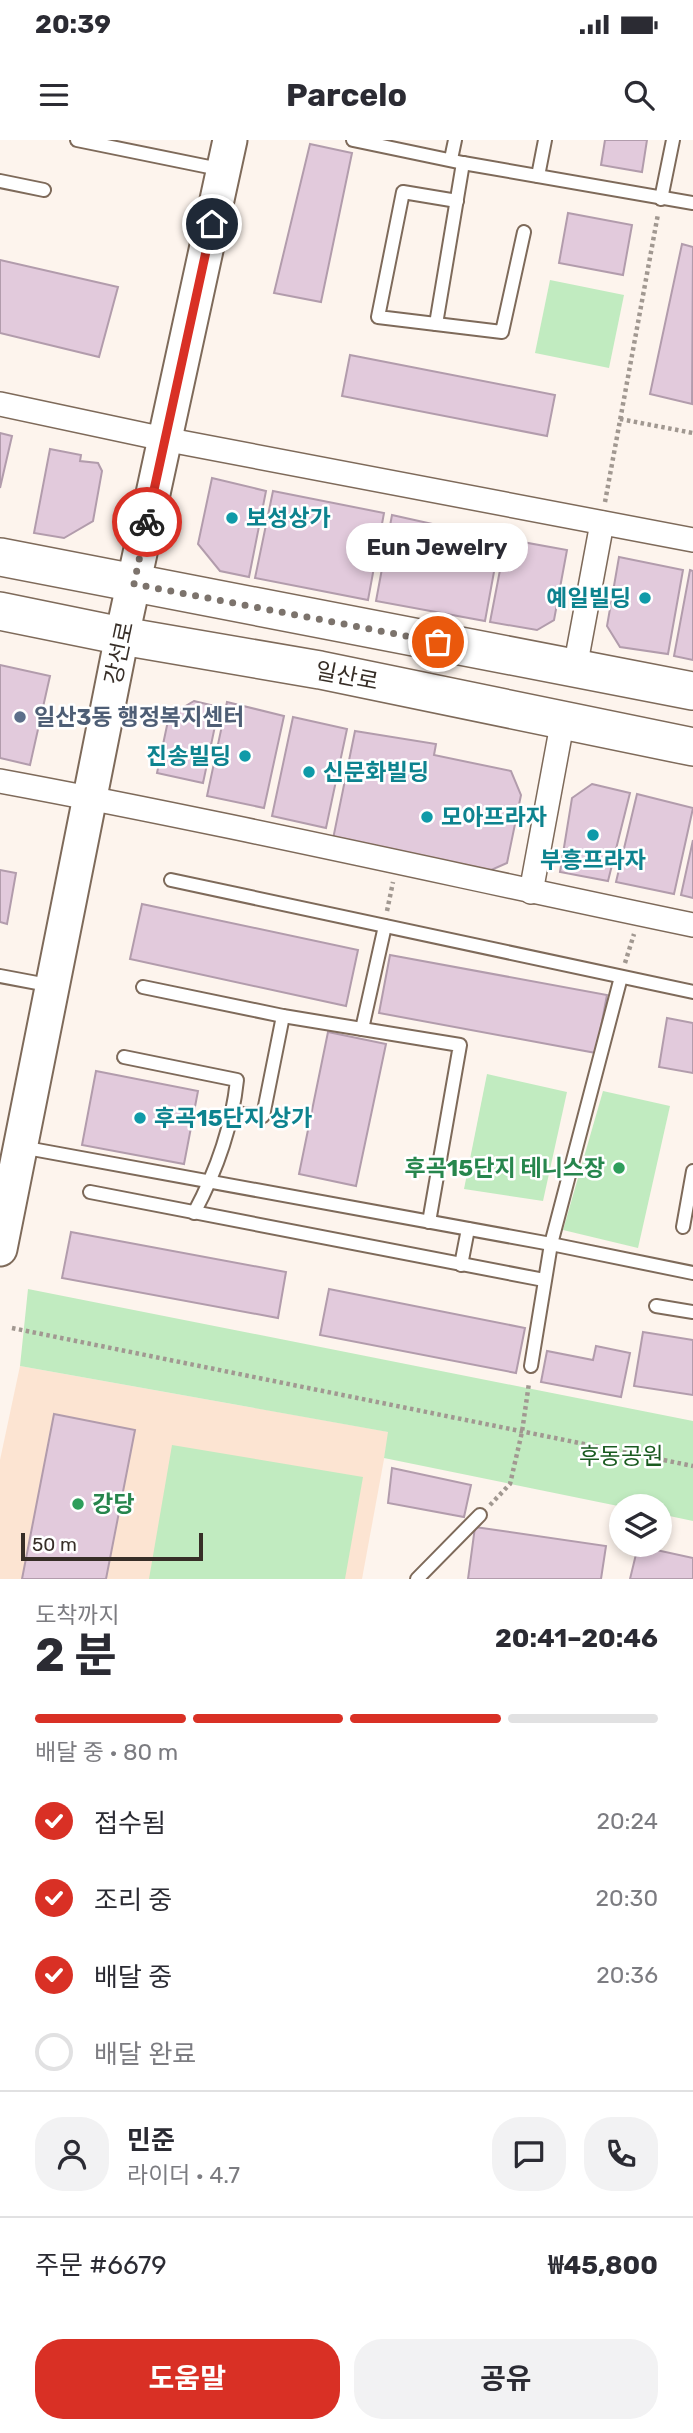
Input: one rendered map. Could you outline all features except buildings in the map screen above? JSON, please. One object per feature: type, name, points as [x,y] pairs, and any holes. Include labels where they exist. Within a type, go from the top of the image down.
[{"type":"main road","name":"강선로","points":[[0,1249],[122,636],[227,155]]},
{"type":"main road","points":[[0,557],[693,691]]},
{"type":"main road","name":"일산로","points":[[0,611],[122,636],[320,670],[693,747]]},
{"type":"street","points":[[0,404],[164,439],[693,540]]},
{"type":"street","points":[[575,668],[602,523]]},
{"type":"street","points":[[531,892],[563,719]]},
{"type":"street","points":[[0,781],[693,925]]},
{"type":"lane","points":[[77,140],[227,155]]},
{"type":"lane","points":[[353,140],[693,204]]},
{"type":"lane","points":[[436,324],[457,201],[455,140]]},
{"type":"lane","points":[[538,176],[545,140]]},
{"type":"lane","points":[[661,199],[673,140]]},
{"type":"lane","points":[[0,181],[44,190]]},
{"type":"lane","points":[[457,201],[403,191],[378,317],[502,332],[524,232]]},
{"type":"lane","points":[[171,880],[693,992]]},
{"type":"lane","points":[[362,1029],[384,926]]},
{"type":"lane","points":[[0,976],[53,986]]},
{"type":"lane","points":[[531,1366],[551,1244],[621,977]]},
{"type":"lane","points":[[143,987],[282,1016],[460,1045],[429,1222]]},
{"type":"lane","points":[[234,1113],[264,1116],[282,1016]]},
{"type":"lane","points":[[124,1057],[237,1080],[234,1113],[211,1181],[194,1213]]},
{"type":"lane","points":[[21,1147],[551,1244],[693,1273]]},
{"type":"lane","points":[[683,1227],[693,1172]]},
{"type":"lane","points":[[90,1192],[544,1280]]},
{"type":"lane","points":[[461,1265],[468,1229]]},
{"type":"lane","points":[[656,1306],[693,1312]]},
{"type":"lane","points":[[417,1579],[480,1515]]},
{"type":"path","points":[[602,523],[661,199]]},
{"type":"path","points":[[620,419],[693,433]]},
{"type":"path","points":[[384,926],[396,863]]},
{"type":"path","points":[[621,977],[640,914]]},
{"type":"path","points":[[12,1328],[693,1466]]},
{"type":"path","points":[[480,1515],[510,1484],[522,1432],[531,1366]]},
{"type":"shaded area","points":[[20,1366],[389,1432],[362,1579],[0,1579],[0,1460]]},
{"type":"green space","points":[[550,280],[624,295],[609,368],[535,353]]},
{"type":"green space","points":[[487,1074],[567,1092],[543,1201],[464,1189]]},
{"type":"green space","name":"후곡15단지 테니스장","points":[[603,1091],[670,1106],[638,1248],[563,1230]]},
{"type":"green space","name":"후동공원","points":[[28,1289],[693,1421],[693,1521],[672,1517],[672,1494],[609,1494],[609,1504],[384,1458],[388,1432],[20,1366]]},
{"type":"green space","points":[[172,1445],[363,1477],[345,1579],[149,1579]]},
{"type":"way so far","points":[[147,522],[134,584],[438,642]]},
{"type":"place","name":"보성상가","points":[[232,518]]},
{"type":"place","name":"예일빌딩","points":[[645,598]]},
{"type":"place","name":"Eun Jewelry","points":[[438,642]]},
{"type":"place","name":"일산3동 행정복지센터","points":[[20,717]]},
{"type":"place","name":"진송빌딩","points":[[245,756]]},
{"type":"place","name":"신문화빌딩","points":[[309,772]]},
{"type":"place","name":"모아프라자","points":[[427,817]]},
{"type":"place","name":"부흥프라자","points":[[593,835]]},
{"type":"place","name":"후곡15단지 상가","points":[[140,1118]]},
{"type":"place","name":"후곡15단지 테니스장","points":[[619,1168]]},
{"type":"place","name":"강당","points":[[78,1504]]},
{"type":"route","points":[[147,522],[212,224]]}]
